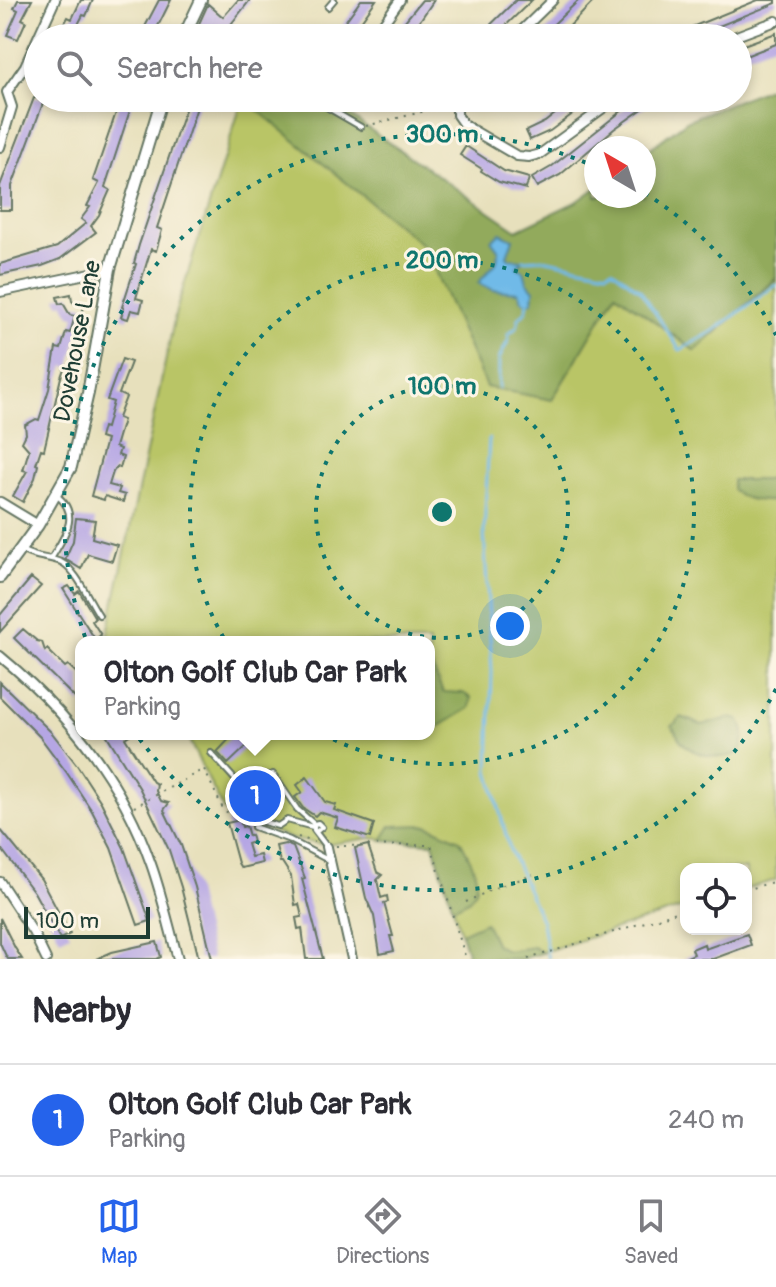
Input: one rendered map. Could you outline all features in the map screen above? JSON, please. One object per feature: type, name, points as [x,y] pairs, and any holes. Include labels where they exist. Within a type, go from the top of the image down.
[{"type":"street","points":[[44,24],[55,0]]},
{"type":"street","points":[[189,24],[201,0]]},
{"type":"street","points":[[383,24],[400,0]]},
{"type":"street","points":[[528,24],[553,0]]},
{"type":"street","points":[[752,30],[776,21]]},
{"type":"street","points":[[0,147],[12,107],[4,89],[24,67]]},
{"type":"street","name":"Dovehouse Lane","points":[[0,577],[38,525],[71,467],[110,269],[158,112]]},
{"type":"street","points":[[457,112],[464,125],[517,156],[529,157],[540,154],[598,112]]},
{"type":"street","points":[[0,292],[110,269]]},
{"type":"street","points":[[0,502],[38,525]]},
{"type":"street","points":[[0,656],[45,696],[75,730]]},
{"type":"street","points":[[83,740],[112,782],[151,862],[178,959]]},
{"type":"street","points":[[327,847],[352,959]]},
{"type":"street","points":[[0,882],[33,932],[46,959]]},
{"type":"lane","points":[[328,7],[334,0]]},
{"type":"lane","points":[[335,112],[361,127]]},
{"type":"lane","points":[[51,559],[65,536],[70,515],[64,501],[55,494]]},
{"type":"lane","points":[[21,550],[31,556],[51,559],[72,570],[99,615]]},
{"type":"lane","points":[[211,753],[239,784],[239,789],[264,822],[278,826],[287,820],[315,827]]},
{"type":"lane","points":[[239,784],[273,774],[327,847]]},
{"type":"lane","points":[[315,827],[318,823],[322,827],[327,847]]},
{"type":"lane","points":[[254,824],[330,861]]},
{"type":"path","points":[[361,127],[416,112]]},
{"type":"path","points":[[127,810],[204,769],[224,811],[254,824]]},
{"type":"path","points":[[298,837],[327,847],[431,845],[466,959]]},
{"type":"path","points":[[466,902],[533,875]]},
{"type":"path","points":[[752,888],[776,881]]},
{"type":"path","points":[[528,959],[680,911]]},
{"type":"green space","points":[[776,85],[776,278],[695,351],[616,293],[552,400],[486,387],[424,246],[260,112],[344,112],[517,230],[584,197],[584,208],[656,208],[656,144],[688,120],[708,112],[752,112],[752,95]]},
{"type":"green space","points":[[239,112],[260,112],[424,246],[487,387],[552,400],[616,293],[695,351],[776,280],[776,880],[752,887],[752,863],[680,863],[680,909],[521,959],[469,959],[433,843],[370,838],[325,845],[292,839],[224,811],[189,740],[435,740],[435,636],[107,636],[176,311]]},
{"type":"green space","points":[[776,477],[776,501],[752,500],[732,490],[732,480]]},
{"type":"green space","points":[[435,674],[443,692],[463,693],[471,698],[470,708],[435,729]]},
{"type":"green space","points":[[681,717],[702,725],[730,718],[739,720],[744,732],[740,752],[719,757],[695,752],[680,739],[672,726]]},
{"type":"green space","points":[[427,825],[460,840],[474,868],[475,891],[468,900],[453,908],[433,843],[382,840],[391,826]]},
{"type":"green space","points":[[485,922],[496,945],[507,951],[533,947],[543,953],[521,959],[469,959],[461,933]]},
{"type":"water","points":[[500,233],[513,239],[507,256],[523,260],[517,267],[524,271],[527,282],[534,290],[533,301],[528,303],[522,300],[519,292],[493,290],[478,283],[496,263],[499,251],[491,240]]},
{"type":"building","points":[[18,0],[32,0],[22,19],[26,21],[18,39],[7,35],[18,10],[14,8]]},
{"type":"building","points":[[81,0],[93,0],[78,24],[64,24],[68,17],[72,19]]},
{"type":"building","points":[[159,0],[171,0],[159,24],[146,24]]},
{"type":"building","points":[[238,0],[250,0],[231,24],[199,24],[208,4],[223,17]]},
{"type":"building","points":[[361,0],[376,0],[359,24],[343,24]]},
{"type":"building","points":[[422,0],[434,0],[418,24],[402,24]]},
{"type":"building","points":[[516,0],[532,0],[507,24],[491,24]]},
{"type":"building","points":[[579,0],[595,0],[572,24],[554,24]]},
{"type":"building","points":[[758,0],[776,0],[776,3],[724,24],[699,24]]},
{"type":"building","points":[[776,33],[776,44],[752,53],[752,42]]},
{"type":"building","points":[[29,112],[40,112],[12,186],[12,210],[0,210],[0,186]]},
{"type":"building","points":[[116,112],[129,112],[105,187],[110,190],[91,226],[96,232],[60,259],[0,275],[0,264],[57,247],[86,223],[81,219],[90,207],[87,206],[99,183],[93,180]]},
{"type":"building","points":[[184,112],[195,112],[157,228],[162,230],[156,251],[151,249],[136,298],[143,300],[140,312],[131,310],[128,319],[121,317],[122,307],[139,245]]},
{"type":"building","points":[[558,112],[575,112],[550,131],[530,140],[526,131]]},
{"type":"building","points":[[620,112],[638,112],[606,136],[590,136]]},
{"type":"building","points":[[584,141],[584,155],[560,175],[537,187],[532,178]]},
{"type":"building","points":[[466,146],[504,171],[529,178],[526,189],[499,182],[481,171],[460,155]]},
{"type":"building","points":[[71,294],[76,305],[84,305],[80,327],[70,367],[65,366],[61,377],[44,450],[41,449],[36,464],[35,478],[23,502],[13,496],[27,471],[23,470],[29,450],[22,442],[26,434],[25,425],[39,420],[49,389],[56,348],[61,349],[75,316],[70,315],[63,303],[59,304],[57,297]]},
{"type":"building","points":[[122,359],[131,362],[119,394],[126,397],[118,418],[123,420],[115,447],[120,449],[118,455],[123,457],[109,485],[120,488],[118,493],[125,495],[123,502],[105,496],[104,500],[91,496],[106,440],[100,438],[113,402],[107,400]]},
{"type":"building","points":[[76,518],[95,520],[92,538],[117,545],[112,561],[88,554],[81,569],[65,559],[73,541]]},
{"type":"building","points":[[31,578],[41,586],[0,632],[0,615]]},
{"type":"building","points":[[69,586],[75,594],[79,591],[101,635],[93,636],[63,589]]},
{"type":"building","points":[[23,629],[42,642],[45,651],[47,649],[65,667],[68,665],[75,671],[75,698],[14,638]]},
{"type":"building","points":[[0,682],[52,733],[101,802],[124,848],[150,921],[138,925],[111,848],[92,811],[40,737],[0,697]]},
{"type":"building","points":[[110,740],[126,740],[157,784],[156,791],[161,801],[169,803],[164,810],[181,845],[195,887],[212,959],[199,959],[169,850],[140,789]]},
{"type":"building","points":[[228,740],[245,740],[249,744],[228,764],[217,752]]},
{"type":"building","points":[[307,777],[325,802],[336,805],[334,810],[374,824],[370,838],[335,827],[338,818],[319,812],[315,816],[303,808],[295,797],[302,792],[297,785]]},
{"type":"building","points":[[240,820],[242,827],[246,826],[251,835],[253,842],[247,844],[251,857],[260,855],[262,863],[241,868],[238,863],[227,823]]},
{"type":"building","points":[[0,829],[41,879],[70,934],[60,939],[34,892],[0,847]]},
{"type":"building","points":[[285,844],[293,847],[305,878],[302,879],[323,959],[306,959],[302,928],[298,929],[296,918],[302,917],[299,904],[295,905],[291,876],[280,862],[276,846]]},
{"type":"building","points":[[368,845],[377,872],[382,875],[377,880],[381,898],[387,896],[388,902],[384,903],[393,936],[390,936],[394,951],[380,954],[374,916],[366,898],[355,848]]},
{"type":"building","points":[[0,918],[22,959],[8,959],[6,956],[0,943]]},
{"type":"building","points":[[744,935],[747,935],[751,945],[713,959],[683,959],[694,954],[692,949],[704,944],[705,949]]},
{"type":"building","points":[[157,942],[161,957],[157,959],[96,959],[112,952]]},
{"type":"waterway","points":[[523,260],[542,259],[607,272],[612,269],[640,290],[680,350],[712,332],[776,285]]},
{"type":"waterway","points":[[499,388],[499,359],[509,339],[508,334],[517,327],[528,303]]},
{"type":"waterway","points":[[489,439],[484,532],[492,672],[489,771],[510,850],[542,922],[547,951]]},
{"type":"place","name":"Olton Golf Club Car Park","points":[[255,796]]}]
